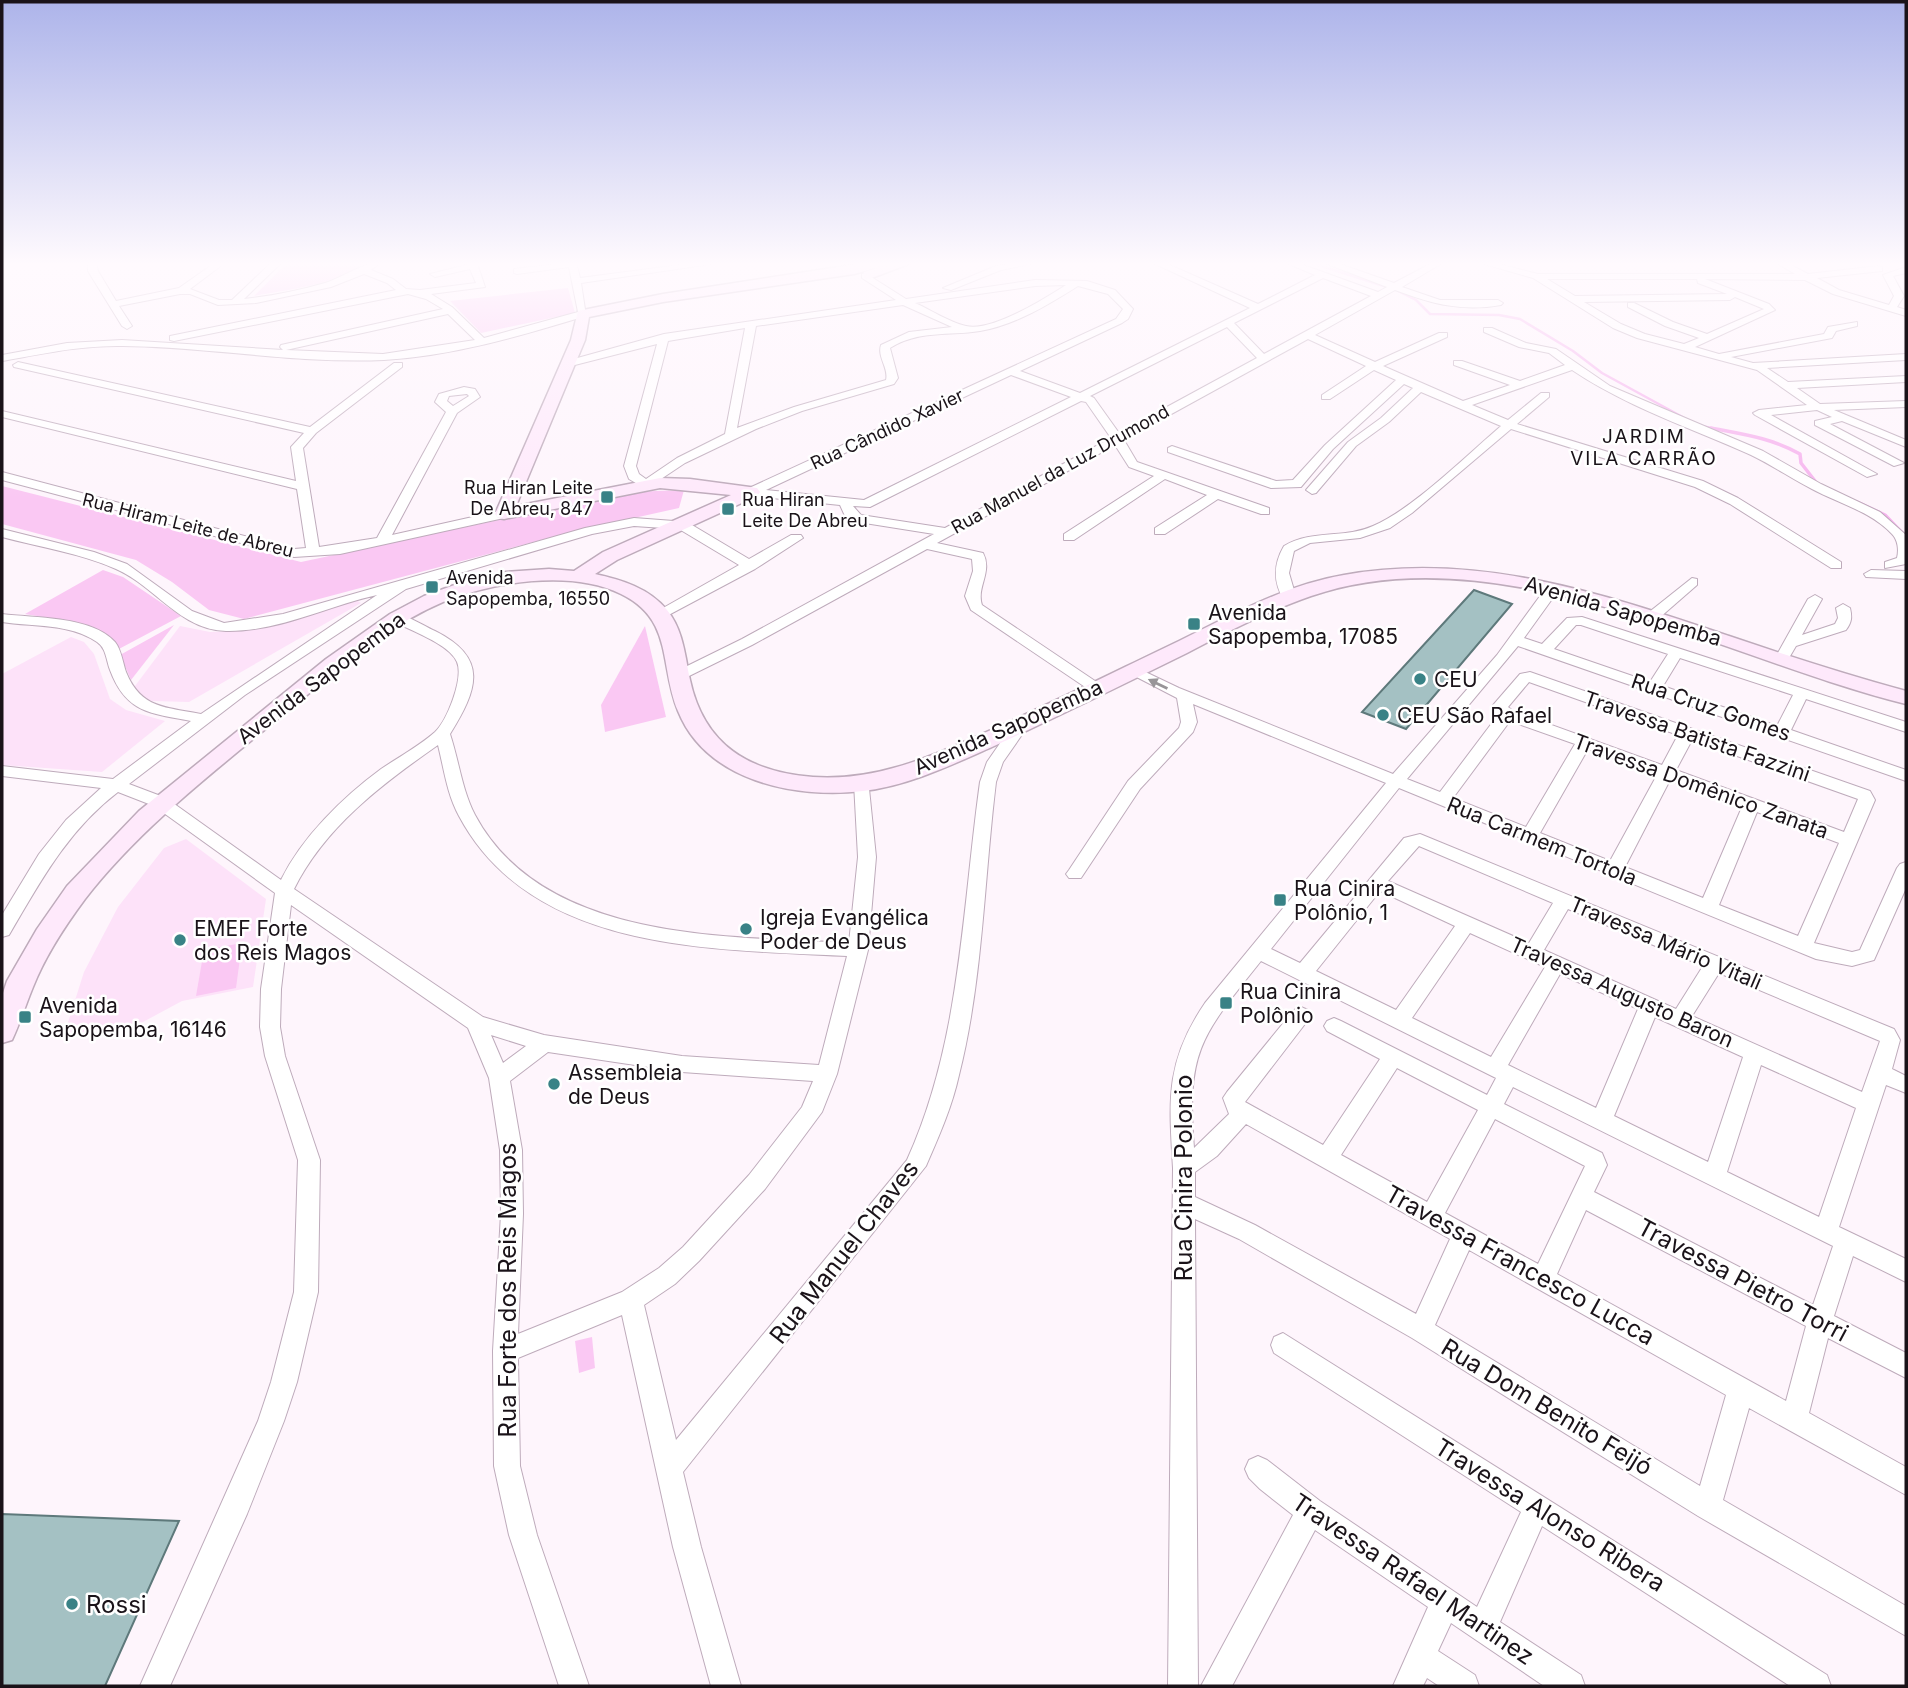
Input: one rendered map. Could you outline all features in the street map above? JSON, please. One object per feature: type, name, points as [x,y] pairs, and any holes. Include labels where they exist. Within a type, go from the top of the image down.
[{"type":"main road","points":[[504,514],[575,341]]},
{"type":"main road","name":"Rua Hiram Leite de Abreu","points":[[504,514],[646,485],[690,484],[751,492]]},
{"type":"main road","name":"Rua Cândido Xavier","points":[[578,577],[610,556],[751,492]]},
{"type":"main road","points":[[514,576],[610,556]]},
{"type":"main road","name":"Avenida Sapopemba","points":[[2,1032],[23,976],[49,927],[102,861],[160,802],[395,617],[446,593],[514,576],[578,577],[625,588],[661,615],[669,626],[690,715],[701,736],[713,749],[748,769],[786,780],[862,783],[933,764],[1020,726],[1289,597],[1345,581],[1431,573],[1478,575],[1553,588],[1786,652],[1906,698]]},
{"type":"street","points":[[150,343],[161,341]]},
{"type":"street","points":[[252,360],[265,351],[313,341]]},
{"type":"street","points":[[2,358],[67,346],[150,343],[378,358],[435,352],[487,341]]},
{"type":"street","points":[[2,368],[71,355],[111,352],[337,366],[398,365],[448,358],[508,341]]},
{"type":"street","name":"Rua Cândido Xavier","points":[[567,364],[650,341]]},
{"type":"street","points":[[663,341],[630,467],[633,476],[646,485],[666,468],[730,437],[807,407],[890,382],[893,372],[884,354],[885,347],[893,341]]},
{"type":"street","points":[[730,437],[748,341]]},
{"type":"street","name":"Rua Cândido Xavier","points":[[751,492],[1074,341]]},
{"type":"street","name":"Rua Hiram Leite de Abreu","points":[[751,492],[846,504],[866,503],[1192,341]]},
{"type":"street","points":[[1245,341],[1263,359]]},
{"type":"street","name":"Rua Manuel da Luz Drumond","points":[[680,675],[747,642],[1116,440],[1198,392],[1297,341]]},
{"type":"street","points":[[1321,341],[1509,425],[1699,484],[1734,501],[1836,565]]},
{"type":"street","points":[[1326,397],[1356,375],[1431,341]]},
{"type":"street","points":[[1513,341],[1552,351],[1606,388],[1759,454],[1882,519],[1904,542],[1905,555],[1902,561],[1889,565]]},
{"type":"street","points":[[1652,341],[1755,365],[1906,357]]},
{"type":"street","points":[[1682,349],[1702,341]]},
{"type":"street","points":[[1716,356],[1806,341]]},
{"type":"street","points":[[1458,363],[1518,384]]},
{"type":"street","points":[[18,365],[312,431]]},
{"type":"street","points":[[313,554],[296,450],[299,443],[398,365]]},
{"type":"street","points":[[1755,365],[1818,407],[1906,444]]},
{"type":"street","points":[[1463,405],[1572,366]]},
{"type":"street","points":[[1010,371],[1082,396],[1094,404],[1132,464],[1265,511]]},
{"type":"street","points":[[1172,450],[1275,485],[1297,484],[1329,447],[1403,379]]},
{"type":"street","points":[[1788,385],[1906,379]]},
{"type":"street","points":[[1312,490],[1352,443],[1385,420],[1420,387]]},
{"type":"street","points":[[1289,597],[1281,583],[1281,573],[1285,556],[1295,544],[1378,529],[1408,510],[1545,395]]},
{"type":"street","points":[[1871,474],[1759,413],[1818,407],[1906,404]]},
{"type":"street","points":[[1885,405],[1906,414]]},
{"type":"street","points":[[382,541],[452,411]]},
{"type":"street","points":[[2,414],[302,486]]},
{"type":"street","points":[[1842,418],[1819,423],[1898,464]]},
{"type":"street","points":[[1069,537],[1164,475]]},
{"type":"street","name":"Rua Hiram Leite de Abreu","points":[[2,476],[281,551],[313,554],[504,514]]},
{"type":"street","points":[[1160,531],[1217,494]]},
{"type":"street","points":[[846,504],[849,513],[857,517],[946,532]]},
{"type":"street","name":"Avenida Sapopemba","points":[[2,930],[39,867],[65,832],[95,801],[202,719],[401,586],[614,525],[653,522],[682,525],[750,566]]},
{"type":"street","points":[[2,533],[131,571],[190,615],[207,624],[221,626],[258,623],[401,586]]},
{"type":"street","points":[[661,615],[796,538]]},
{"type":"street","points":[[924,544],[978,556],[981,561],[980,572],[972,596],[976,607],[1096,688]]},
{"type":"street","points":[[1871,573],[1906,575]]},
{"type":"street","points":[[1653,616],[1692,582]]},
{"type":"street","name":"Rua Cinira Polonio","points":[[1183,1686],[1184,1168],[1179,1093],[1185,1056],[1197,1028],[1515,640],[1553,588]]},
{"type":"street","points":[[1786,652],[1815,599]]},
{"type":"street","points":[[1786,652],[1841,626],[1845,618],[1843,608]]},
{"type":"street","points":[[155,1686],[221,1542],[271,1421],[284,1382],[306,1292],[309,1160],[275,1056],[270,1027],[271,989],[284,891],[298,863],[317,837],[384,775],[442,734],[452,718],[466,683],[465,662],[451,645],[395,617]]},
{"type":"street","points":[[2,618],[67,626],[93,633],[110,645],[120,681],[130,698],[147,707],[202,719]]},
{"type":"street","points":[[1545,650],[1574,620],[1906,727]]},
{"type":"street","name":"Rua Cruz Gomes","points":[[1515,640],[1906,775]]},
{"type":"street","points":[[1654,688],[1677,651]]},
{"type":"street","name":"Rua Carmem Tortola","points":[[1132,671],[1184,695],[1708,909],[1841,958],[1852,959],[1867,955],[1906,868]]},
{"type":"street","name":"Travessa Batista Fazzini","points":[[1507,714],[1499,707],[1527,676],[1688,732],[1866,798],[1849,839]]},
{"type":"street","points":[[1782,732],[1802,692]]},
{"type":"street","points":[[1075,874],[1134,785],[1187,729],[1189,722],[1184,695]]},
{"type":"street","points":[[1442,801],[1507,714]]},
{"type":"street","name":"Travessa Domênico Zanata","points":[[1507,714],[1849,839],[1803,946]]},
{"type":"street","name":"Rua Manuel Chaves","points":[[671,1466],[802,1308],[915,1166],[925,1148],[958,1042],[988,782],[995,762],[1020,726]]},
{"type":"street","points":[[1614,870],[1688,732]]},
{"type":"street","points":[[442,734],[451,756],[466,813],[481,836],[512,874],[558,904],[635,930],[697,940],[858,950]]},
{"type":"street","points":[[1529,836],[1584,742]]},
{"type":"street","points":[[2,771],[116,785],[160,802],[476,1023],[544,1043],[682,1064],[827,1074]]},
{"type":"street","points":[[505,1351],[631,1300],[667,1276],[691,1254],[757,1182],[811,1112],[827,1074],[858,950],[867,857],[862,783]]},
{"type":"street","points":[[1708,909],[1752,804]]},
{"type":"street","name":"Travessa Mário Vitali","points":[[1303,973],[1410,842],[1420,840],[1887,1035],[1890,1040],[1881,1073],[1868,1104],[1836,1236],[1820,1320],[1794,1420]]},
{"type":"street","name":"Travessa Augusto Baron","points":[[1375,882],[1868,1104]]},
{"type":"street","points":[[1534,953],[1564,899]]},
{"type":"street","points":[[1398,1022],[1466,923]]},
{"type":"street","points":[[1258,951],[1906,1271]]},
{"type":"street","points":[[1431,1216],[1491,1106],[1502,1072],[1556,964]]},
{"type":"street","points":[[1680,1019],[1714,965]]},
{"type":"street","points":[[1601,1121],[1650,1005]]},
{"type":"street","points":[[1184,1168],[1209,1149],[1243,1113],[1233,1104],[1234,1098],[1301,1015]]},
{"type":"street","name":"Rua Forte dos Reis Magos","points":[[476,1023],[499,1078],[511,1150],[512,1201],[505,1351],[507,1466],[514,1503],[574,1686]]},
{"type":"street","points":[[1334,1026],[1596,1161],[1543,1278]]},
{"type":"street","points":[[499,1078],[544,1043]]},
{"type":"street","points":[[1714,1177],[1755,1052]]},
{"type":"street","points":[[1327,1158],[1364,1097],[1393,1057]]},
{"type":"street","points":[[1881,1073],[1906,1085]]},
{"type":"street","name":"Travessa Francesco Lucca","points":[[1243,1113],[1906,1482]]},
{"type":"street","name":"Travessa Pietro Torri","points":[[1580,1196],[1906,1366]]},
{"type":"street","name":"Rua Dom Benito Feijó","points":[[1183,1202],[1215,1215],[1420,1330],[1708,1506],[1906,1622]]},
{"type":"street","points":[[1420,1330],[1464,1234]]},
{"type":"street","points":[[631,1300],[700,1600],[726,1686]]},
{"type":"street","name":"Travessa Alonso Ribera","points":[[1283,1345],[1816,1686]]},
{"type":"street","points":[[1708,1506],[1741,1389]]},
{"type":"street","name":"Travessa Rafael Martinez","points":[[1258,1469],[1310,1511],[1570,1686]]},
{"type":"street","points":[[1483,1627],[1537,1507]]},
{"type":"street","points":[[1216,1686],[1310,1511]]},
{"type":"street","points":[[1408,1686],[1445,1602]]},
{"type":"street","points":[[1421,1656],[1464,1686]]},
{"type":"shaded area","points":[[2,486],[301,562],[629,492],[684,490],[679,508],[571,532],[244,619],[209,610],[172,582],[136,560],[2,524]]},
{"type":"shaded area","points":[[103,570],[123,577],[181,616],[117,650],[111,640],[90,627],[25,614]]},
{"type":"shaded area","points":[[356,600],[361,603],[189,702],[152,701],[140,698],[132,690],[180,626],[210,632],[250,630]]},
{"type":"shaded area","points":[[174,625],[131,680],[120,655]]},
{"type":"shaded area","points":[[645,626],[666,717],[605,732],[601,705]]},
{"type":"shaded area","points":[[71,637],[84,642],[94,654],[110,699],[126,710],[165,721],[102,772],[2,765],[2,674]]},
{"type":"shaded area","name":"EMEF Forte dos Reis Magos","points":[[186,839],[266,899],[253,987],[182,1001],[143,1022],[64,1035],[84,972],[118,907],[164,848]]},
{"type":"shaded area","points":[[242,943],[236,988],[196,996],[204,950]]},
{"type":"shaded area","points":[[592,1337],[595,1368],[579,1373],[575,1341]]},
{"type":"building","name":"CEU","points":[[1474,590],[1512,604],[1406,729],[1362,712]]},
{"type":"building","name":"Rossi","points":[[2,1514],[179,1521],[105,1686],[2,1686]]},
{"type":"waterway","points":[[1556,341],[1602,373],[1688,420]]},
{"type":"waterway","points":[[1702,426],[1711,428]]},
{"type":"waterway","points":[[1711,428],[1757,437],[1800,454],[1801,463],[1815,481]]},
{"type":"waterway","points":[[1711,428],[1720,430]]},
{"type":"waterway","points":[[1857,502],[1885,515],[1906,537]]},
{"type":"place","name":"Rua Hiran Leite De Abreu, 847","points":[[607,497]]},
{"type":"place","name":"Rua Hiran Leite De Abreu","points":[[728,509]]},
{"type":"place","name":"Avenida Sapopemba, 16550","points":[[432,587]]},
{"type":"place","name":"Avenida Sapopemba, 17085","points":[[1194,624]]},
{"type":"place","name":"CEU","points":[[1420,679]]},
{"type":"place","name":"CEU São Rafael","points":[[1383,715]]},
{"type":"place","name":"Rua Cinira Polônio, 1","points":[[1280,900]]},
{"type":"place","name":"Igreja Evangélica Poder de Deus","points":[[746,929]]},
{"type":"place","name":"EMEF Forte dos Reis Magos","points":[[180,940]]},
{"type":"place","name":"Rua Cinira Polônio","points":[[1226,1003]]},
{"type":"place","name":"Avenida Sapopemba, 16146","points":[[25,1017]]},
{"type":"place","name":"Assembleia de Deus","points":[[554,1084]]},
{"type":"place","name":"Rossi","points":[[72,1604]]},
{"type":"district","name":"JARDIM VILA CARRÃO","points":[[1644,447]]}]
